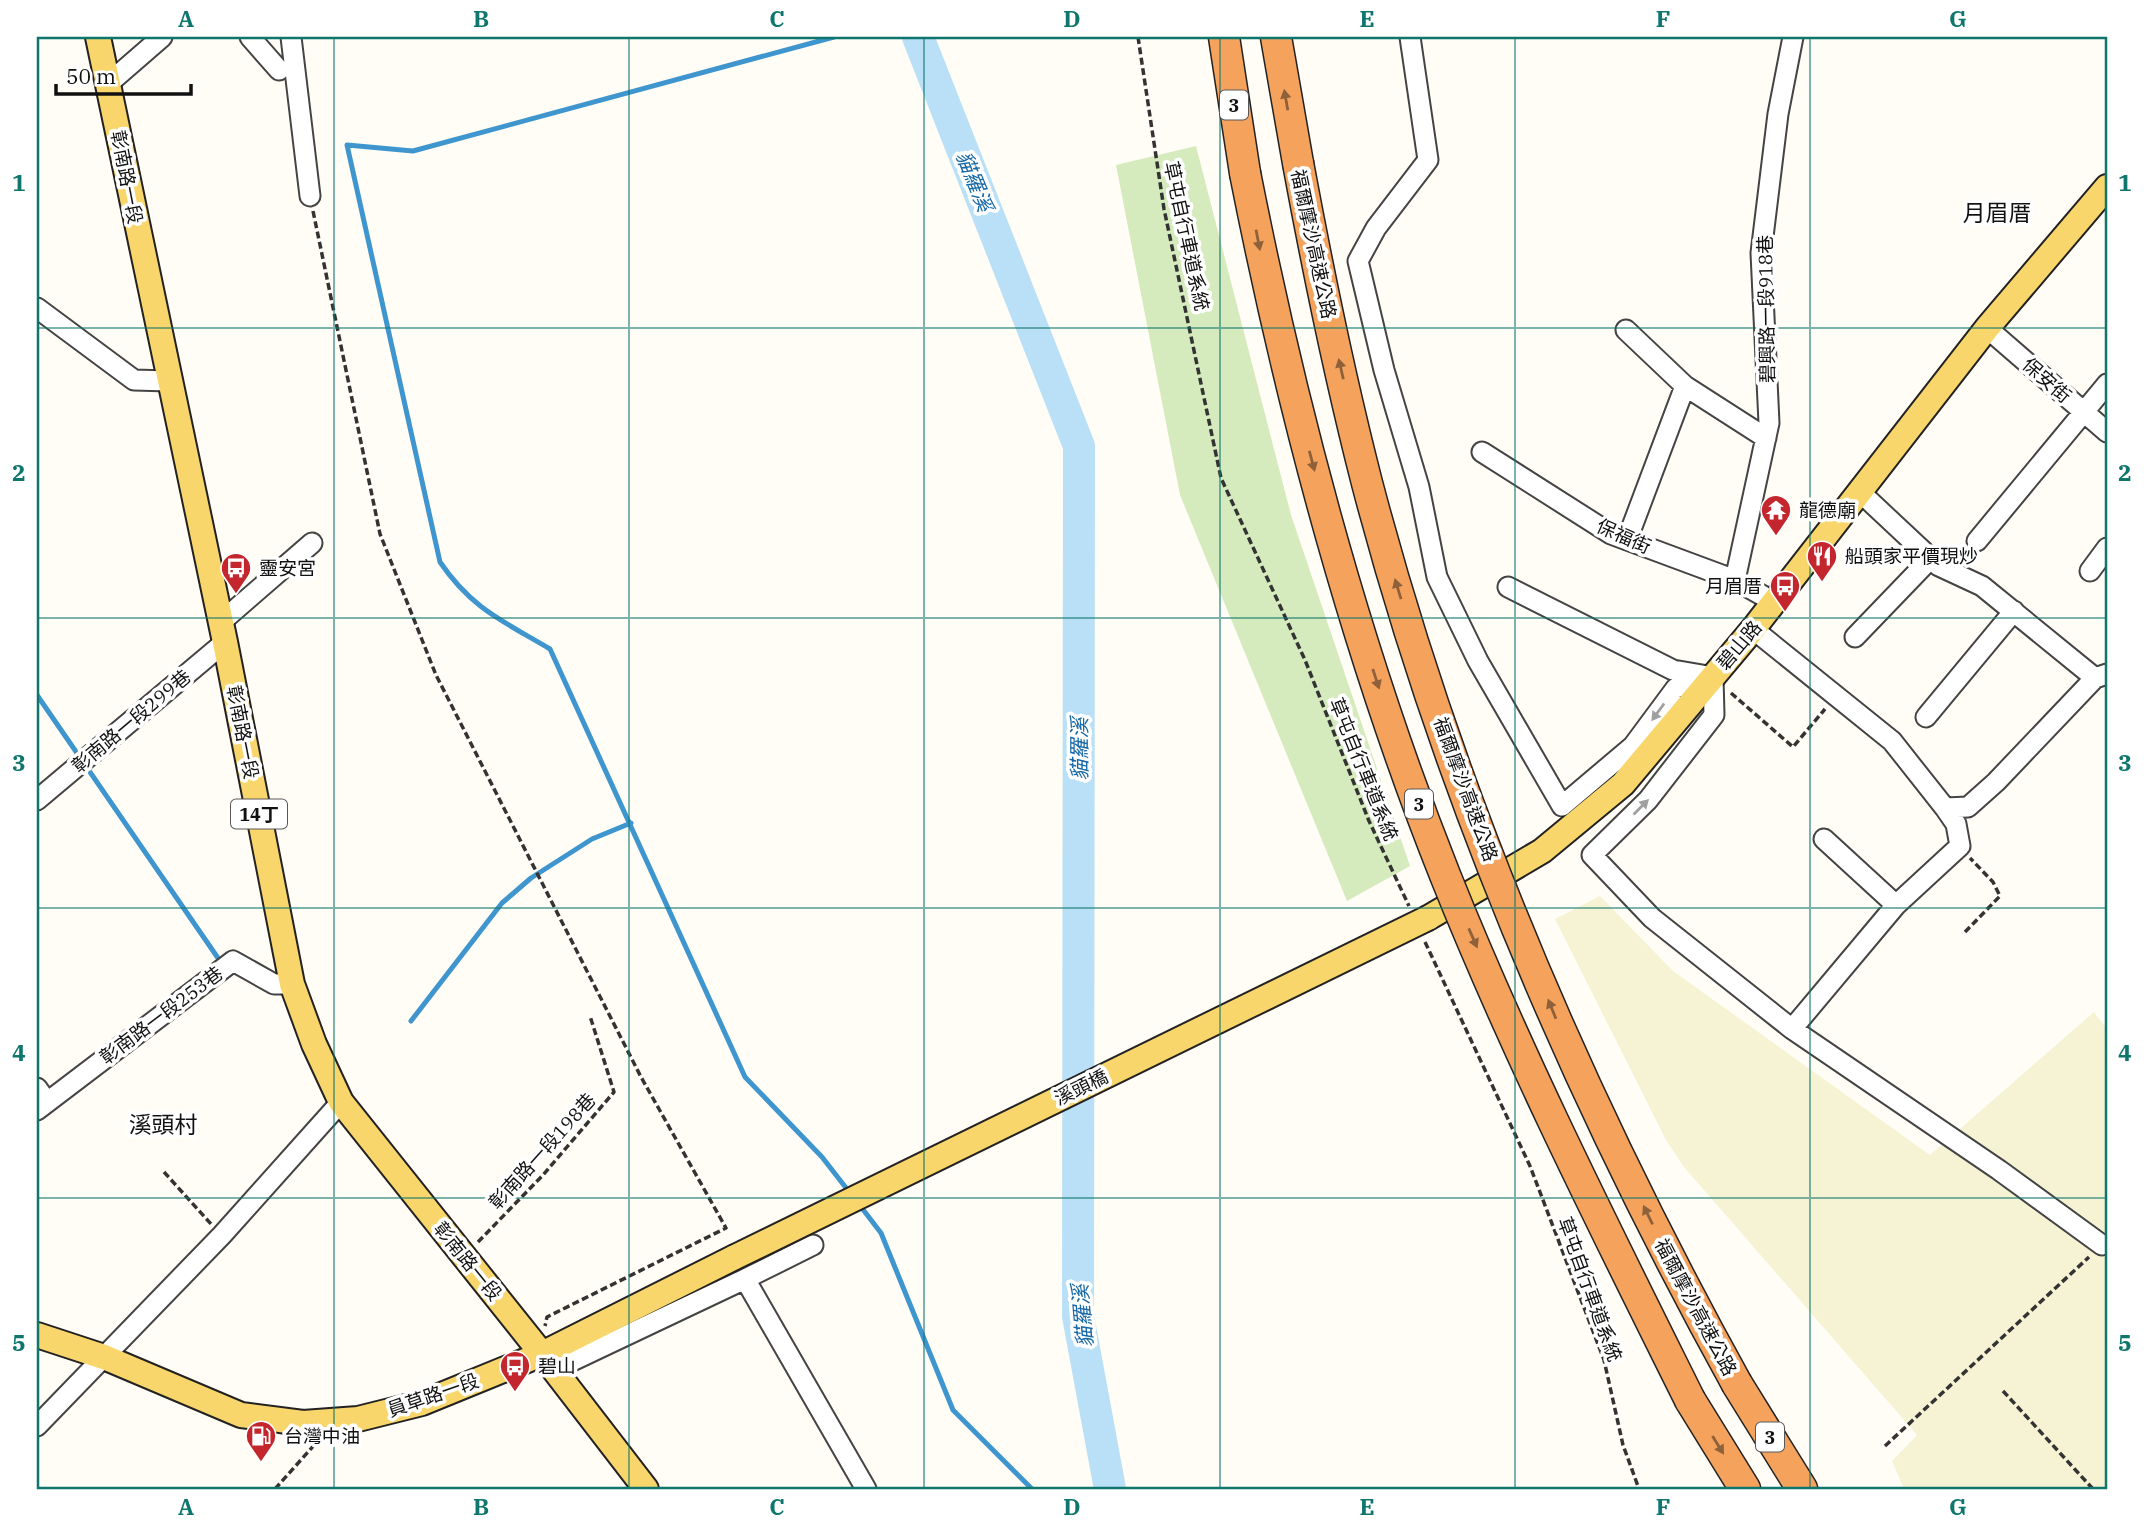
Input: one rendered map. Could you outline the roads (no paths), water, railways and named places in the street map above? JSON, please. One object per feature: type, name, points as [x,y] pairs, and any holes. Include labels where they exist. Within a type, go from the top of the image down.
[{"type":"highway","name":"3","points":[[1224,37],[1245,173],[1291,384],[1350,597],[1400,752],[1446,876],[1567,1153],[1690,1400],[1745,1489]]},
{"type":"highway","name":"福爾摩沙高速公路","points":[[1276,37],[1315,256],[1367,482],[1434,703],[1493,864],[1565,1042],[1677,1275],[1737,1384],[1802,1489]]},
{"type":"main road","name":"彰南路一段","points":[[98,37],[223,632],[292,984],[314,1044],[341,1102],[542,1353],[646,1489]]},
{"type":"main road","name":"碧山路","points":[[1419,919],[1542,851],[1623,784],[1753,629],[1987,328],[2107,187]]},
{"type":"main road","name":"溪頭橋","points":[[740,1268],[1419,919]]},
{"type":"main road","name":"員草路一段","points":[[37,1335],[104,1357],[241,1415],[303,1423],[358,1419],[422,1403],[740,1268]]},
{"type":"street","points":[[108,83],[162,37]]},
{"type":"street","points":[[250,37],[279,70]]},
{"type":"street","points":[[291,37],[310,196]]},
{"type":"street","points":[[1410,37],[1428,160],[1376,229],[1358,261],[1384,370],[1419,487],[1437,577],[1478,661],[1562,806],[1633,746],[1676,688],[1713,677]]},
{"type":"street","name":"碧興路一段918巷","points":[[1735,580],[1769,423],[1761,253],[1778,114],[1793,37]]},
{"type":"street","points":[[37,308],[134,380],[169,381]]},
{"type":"street","name":"保安街","points":[[1987,328],[2107,432]]},
{"type":"street","points":[[1626,330],[1685,386],[1766,438]]},
{"type":"street","points":[[1977,541],[2107,384]]},
{"type":"street","points":[[1627,540],[1685,386]]},
{"type":"street","name":"保福街","points":[[1482,452],[1611,534],[1735,580],[1774,602]]},
{"type":"street","points":[[1861,493],[1939,566],[1982,586],[2101,676],[1968,807],[1945,808]]},
{"type":"street","name":"彰南路一段299巷","points":[[37,800],[223,632],[312,543]]},
{"type":"street","points":[[2090,571],[2107,548]]},
{"type":"street","points":[[1855,638],[1931,558]]},
{"type":"street","points":[[1508,587],[1673,670],[1713,677]]},
{"type":"street","points":[[1926,717],[2014,611]]},
{"type":"street","points":[[1753,629],[1892,741],[1956,824],[1959,846],[1896,905],[1792,1028]]},
{"type":"street","points":[[1713,677],[1714,715],[1648,800],[1592,855],[1652,918],[1792,1028],[1999,1170],[2102,1245]]},
{"type":"street","points":[[1824,839],[1896,905]]},
{"type":"street","name":"彰南路一段253巷","points":[[40,1100],[233,961],[274,984],[292,984]]},
{"type":"street","points":[[37,1426],[222,1236],[341,1102]]},
{"type":"street","points":[[813,1245],[740,1268],[866,1489]]},
{"type":"waterway","points":[[834,37],[413,151],[347,145],[440,562],[476,603],[550,649],[745,1077],[822,1157],[850,1193]]},
{"type":"waterway","name":"貓羅溪","points":[[918,37],[1079,446],[1078,1316],[1110,1489]]},
{"type":"waterway","points":[[37,695],[220,961]]},
{"type":"waterway","points":[[411,1021],[502,903],[531,878],[592,839],[631,823]]},
{"type":"waterway","points":[[858,1203],[881,1233],[953,1410],[1032,1489]]},
{"type":"place","name":"龍德廟","points":[[1776,537]]},
{"type":"place","name":"船頭家平價現炒","points":[[1822,583]]},
{"type":"place","name":"靈安宮","points":[[236,595]]},
{"type":"place","name":"月眉厝","points":[[1785,613]]},
{"type":"place","name":"碧山","points":[[515,1393]]},
{"type":"place","name":"台灣中油","points":[[261,1463]]},
{"type":"district","name":"月眉厝","points":[[1997,212]]},
{"type":"district","name":"溪頭村","points":[[163,1124]]}]
